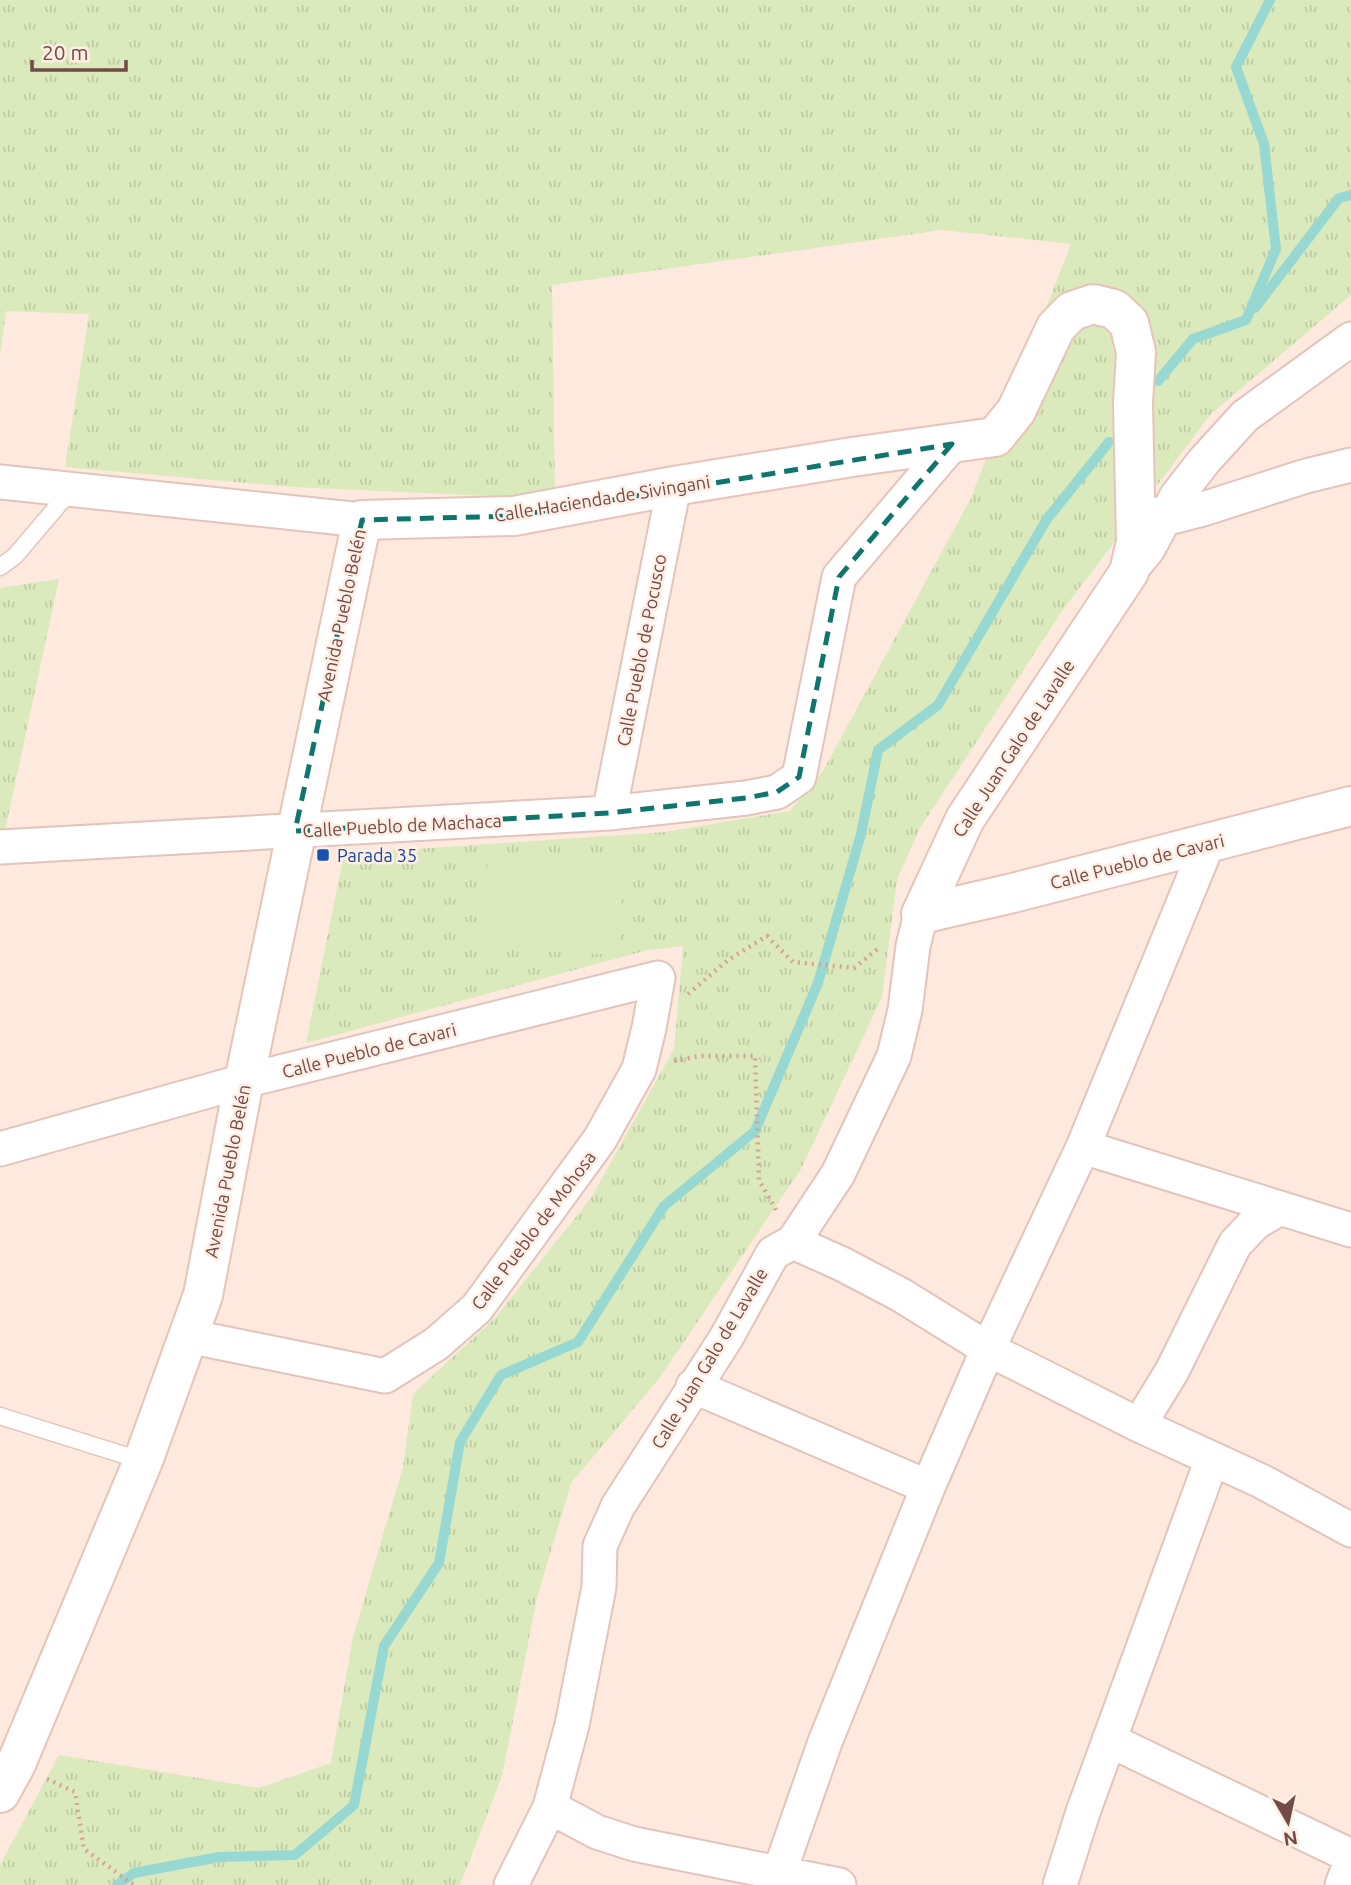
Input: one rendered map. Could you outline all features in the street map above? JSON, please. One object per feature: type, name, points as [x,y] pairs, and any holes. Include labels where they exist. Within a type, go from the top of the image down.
[{"type":"street","name":"Calle Juan Galo de Lavalle","points":[[511,1885],[550,1807],[591,1638],[599,1587],[600,1546],[618,1506],[726,1338],[773,1253],[793,1242],[838,1174],[894,1056],[905,1010],[913,946],[921,914],[965,819],[1129,572],[1136,542],[1150,512],[1133,403],[1136,352],[1129,323],[1114,309],[1093,304],[1072,311],[1056,327],[1016,411],[995,437],[952,444]]},
{"type":"street","points":[[1150,512],[1176,497],[1245,416],[1351,339]]},
{"type":"street","name":"Calle Hacienda de Sivingani","points":[[0,482],[362,520],[514,516],[674,486],[952,444]]},
{"type":"street","name":"Calle Pueblo de Machaca","points":[[0,847],[609,813],[746,798],[777,792],[799,777],[839,577],[952,444]]},
{"type":"street","points":[[1150,512],[1203,509],[1306,476],[1351,465]]},
{"type":"street","name":"Calle Pueblo de Pocusco","points":[[609,813],[674,486]]},
{"type":"street","name":"Avenida Pueblo Belén","points":[[5,1772],[143,1461],[202,1295],[295,831],[362,520]]},
{"type":"street","name":"Calle Pueblo de Cavari","points":[[921,914],[1351,806]]},
{"type":"street","points":[[776,1879],[825,1742],[928,1488],[988,1349],[1083,1147],[1208,843]]},
{"type":"street","name":"Calle Pueblo de Cavari","points":[[0,1149],[244,1081],[658,978]]},
{"type":"street","name":"Calle Pueblo de Mohosa","points":[[188,1336],[385,1376],[436,1344],[477,1308],[600,1139],[639,1069],[658,978]]},
{"type":"street","points":[[1083,1147],[1351,1230]]},
{"type":"street","points":[[1139,1425],[1172,1371],[1235,1244],[1255,1223],[1280,1208]]},
{"type":"street","points":[[793,1242],[901,1295],[988,1349],[1139,1425],[1261,1481],[1351,1530]]},
{"type":"street","points":[[693,1386],[928,1488]]},
{"type":"street","points":[[1060,1885],[1109,1740],[1212,1459]]},
{"type":"street","points":[[1109,1740],[1351,1859],[1342,1885]]},
{"type":"street","points":[[550,1807],[597,1832],[634,1844],[776,1879],[839,1885]]},
{"type":"lane","points":[[0,567],[15,556],[73,488]]},
{"type":"lane","points":[[0,1416],[143,1461]]},
{"type":"path","points":[[649,1028],[728,960],[766,936],[793,962],[855,968],[921,914]]},
{"type":"path","points":[[639,1069],[700,1056],[755,1056],[759,1180],[793,1242]]},
{"type":"path","points":[[5,1772],[75,1792],[84,1849],[134,1885]]},
{"type":"highlighted area","points":[[952,444],[839,577],[799,777],[777,792],[746,798],[609,813],[295,831],[362,520],[514,516]]},
{"type":"green space","points":[[0,0],[1351,0],[1351,295],[1211,414],[1062,611],[920,828],[897,879],[882,997],[801,1169],[658,1380],[571,1483],[537,1598],[502,1776],[460,1885],[0,1885],[0,1865],[59,1755],[259,1788],[331,1763],[353,1637],[403,1467],[413,1394],[495,1318],[591,1198],[674,1049],[683,946],[648,950],[306,1043],[344,854],[665,832],[790,811],[823,771],[970,500],[1071,244],[942,230],[552,285],[555,499],[294,487],[65,467],[89,314],[6,311],[0,355]]},
{"type":"green space","points":[[59,579],[5,830],[0,829],[0,588]]},
{"type":"green space","points":[[488,853],[624,859],[619,955],[483,948]]},
{"type":"waterway","points":[[1158,381],[1193,339],[1246,320],[1276,249],[1264,144],[1236,67],[1270,0]]},
{"type":"waterway","points":[[1255,308],[1339,198],[1351,195]]},
{"type":"waterway","points":[[117,1885],[134,1873],[219,1857],[295,1855],[354,1805],[384,1646],[439,1563],[460,1442],[501,1375],[578,1342],[664,1206],[755,1131],[818,983],[861,834],[878,750],[938,705],[1047,519],[1109,442]]},
{"type":"place","name":"Parada 35","points":[[323,855]]}]
